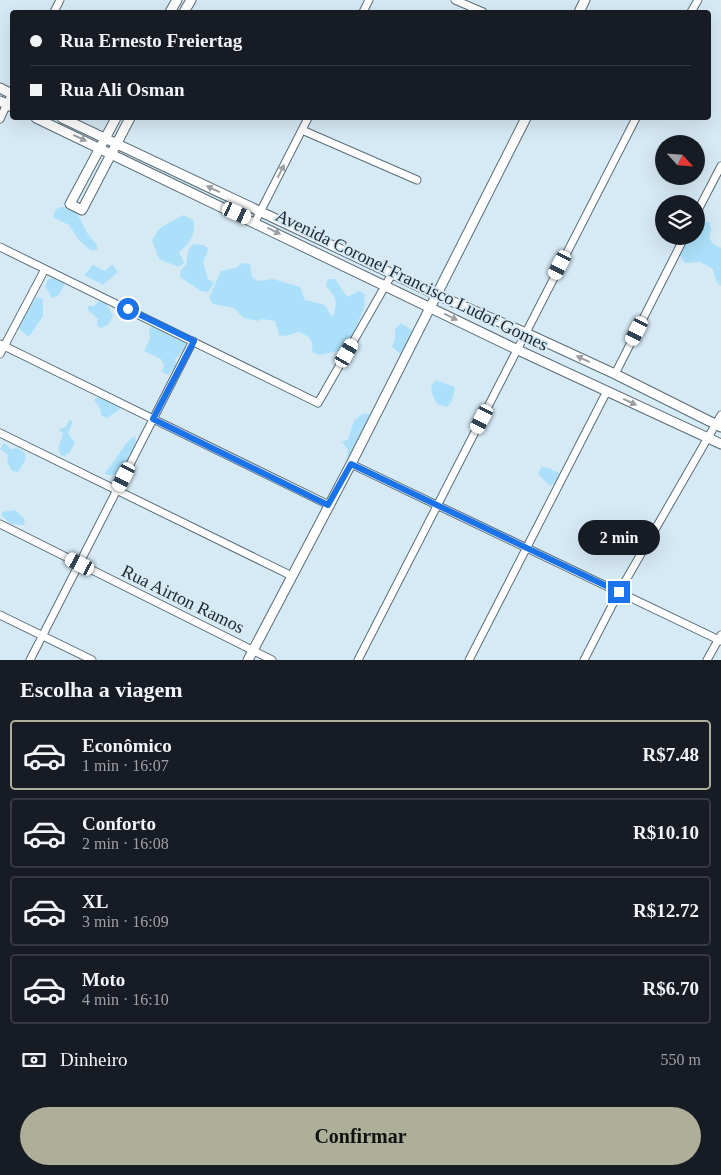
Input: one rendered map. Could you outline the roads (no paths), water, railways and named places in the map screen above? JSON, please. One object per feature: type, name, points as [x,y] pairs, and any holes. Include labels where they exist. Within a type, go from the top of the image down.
[{"type":"street","points":[[455,0],[478,10]]},
{"type":"street","points":[[0,119],[7,104]]},
{"type":"street","name":"Avenida Coronel Francisco Ludof Gomes","points":[[40,120],[518,350],[721,444]]},
{"type":"street","name":"Avenida Coronel Francisco Ludof Gomes","points":[[66,120],[437,295],[615,374],[718,426]]},
{"type":"street","points":[[115,120],[70,204],[82,210],[129,120]]},
{"type":"street","points":[[255,222],[307,120]]},
{"type":"street","points":[[248,660],[351,464],[525,120]]},
{"type":"street","points":[[358,660],[635,120]]},
{"type":"street","points":[[302,130],[416,180]]},
{"type":"street","points":[[705,197],[721,166]]},
{"type":"street","points":[[615,374],[680,245]]},
{"type":"street","points":[[0,247],[318,403],[392,274]]},
{"type":"street","points":[[0,354],[2,345],[45,269]]},
{"type":"street","points":[[30,660],[194,341]]},
{"type":"street","points":[[2,345],[328,505]]},
{"type":"street","points":[[469,660],[607,391]]},
{"type":"street","points":[[584,660],[619,592],[708,438],[718,426],[721,415]]},
{"type":"street","points":[[0,433],[292,576]]},
{"type":"street","points":[[351,464],[720,639],[707,660]]},
{"type":"street","name":"Rua Airton Ramos","points":[[0,524],[272,660]]},
{"type":"street","points":[[0,615],[92,660]]}]
